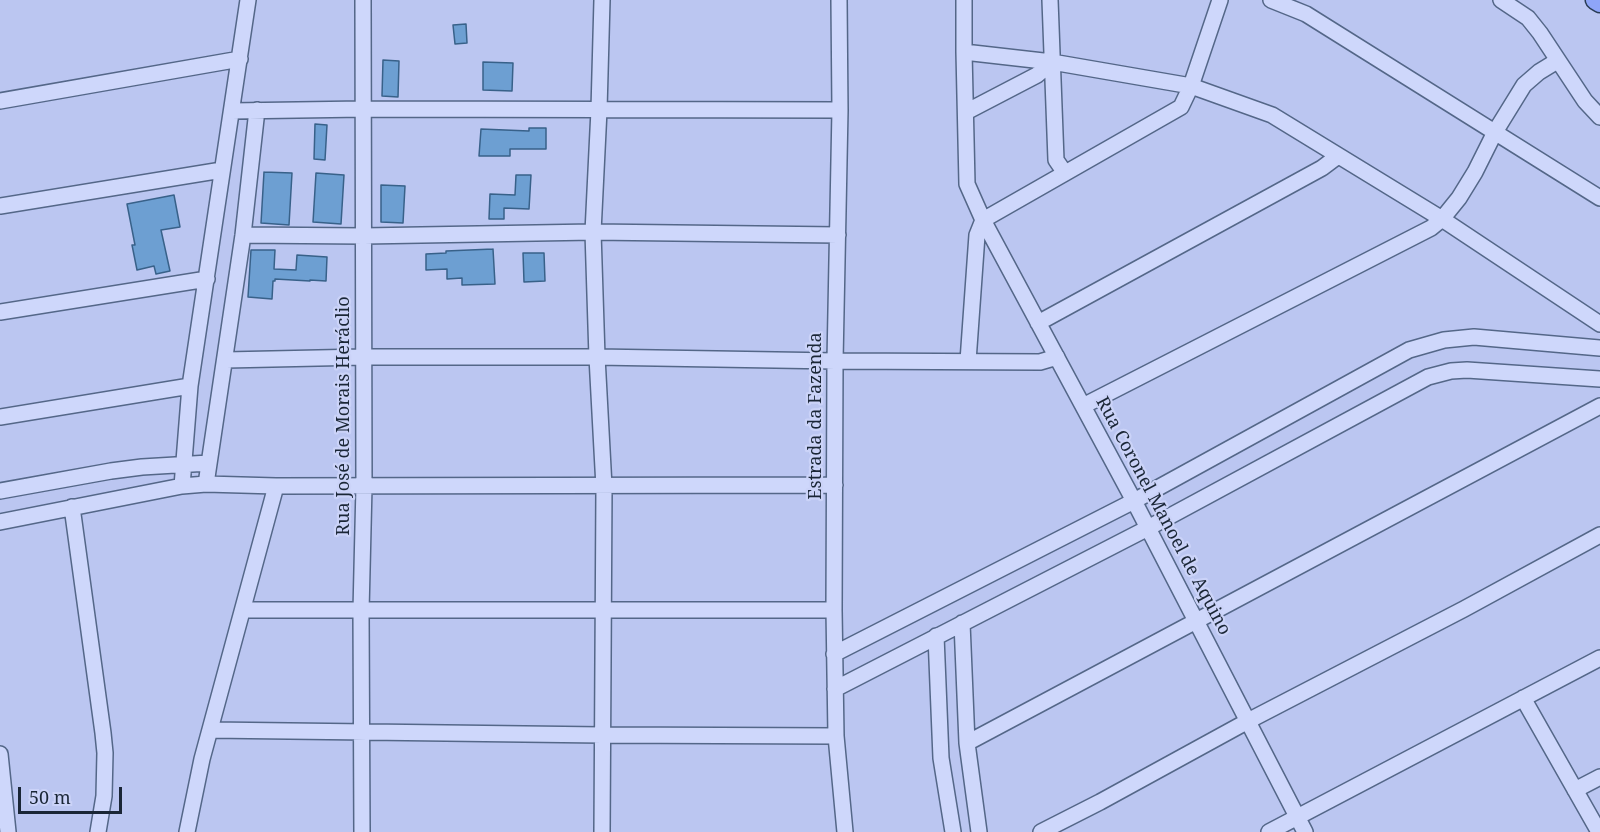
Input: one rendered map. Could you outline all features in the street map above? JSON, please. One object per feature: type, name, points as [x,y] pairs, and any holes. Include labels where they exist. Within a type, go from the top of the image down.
[{"type":"main road","points":[[1595,0],[1600,3]]},
{"type":"street","points":[[182,486],[190,386],[248,0]]},
{"type":"street","name":"Rua José de Morais Heráclio","points":[[362,832],[363,0]]},
{"type":"street","points":[[602,0],[592,232],[604,487],[602,832]]},
{"type":"street","name":"Estrada da Fazenda","points":[[839,0],[840,110],[835,361],[834,654],[836,736],[844,832]]},
{"type":"street","name":"Rua Coronel Manoel de Aquino","points":[[964,0],[968,184],[983,220],[1134,501],[1305,832]]},
{"type":"street","points":[[1050,0],[1056,160],[1065,173]]},
{"type":"street","points":[[968,362],[977,236],[983,220],[1181,107],[1191,86],[1220,0]]},
{"type":"street","points":[[1271,0],[1306,14],[1600,198]]},
{"type":"street","points":[[1501,0],[1528,18],[1585,101],[1600,117]]},
{"type":"street","points":[[964,52],[1052,62],[1191,86],[1272,115],[1442,219],[1600,324]]},
{"type":"street","points":[[0,101],[240,59]]},
{"type":"street","points":[[1083,406],[1431,228],[1442,219],[1459,198],[1524,85],[1557,61]]},
{"type":"street","points":[[966,112],[1037,75],[1052,62]]},
{"type":"street","points":[[206,484],[226,360],[257,110]]},
{"type":"street","points":[[232,111],[840,110]]},
{"type":"street","points":[[1038,323],[1322,168],[1338,156]]},
{"type":"street","points":[[0,206],[222,170]]},
{"type":"street","points":[[243,235],[364,236],[592,232],[838,235]]},
{"type":"street","points":[[0,312],[207,279]]},
{"type":"street","points":[[834,654],[1134,501],[1409,350],[1444,340],[1474,337],[1600,348]]},
{"type":"street","points":[[226,360],[363,357],[597,357],[1040,362],[1057,357]]},
{"type":"street","points":[[835,688],[1148,528],[1428,377],[1467,370],[1600,378]]},
{"type":"street","points":[[0,417],[190,386]]},
{"type":"street","points":[[966,743],[1600,406]]},
{"type":"street","points":[[0,490],[111,471],[210,463]]},
{"type":"street","points":[[0,522],[182,486],[206,484],[835,486]]},
{"type":"street","points":[[187,832],[196,788],[276,486]]},
{"type":"street","points":[[72,507],[104,733],[104,796],[98,832]]},
{"type":"street","points":[[1041,832],[1248,720],[1600,536]]},
{"type":"street","points":[[243,610],[834,610]]},
{"type":"street","points":[[962,623],[966,743],[979,832]]},
{"type":"street","points":[[936,636],[941,758],[953,832]]},
{"type":"street","points":[[1269,832],[1600,658]]},
{"type":"street","points":[[1522,699],[1599,832]]},
{"type":"street","points":[[211,730],[836,736]]},
{"type":"street","points":[[0,754],[8,832]]},
{"type":"street","points":[[1575,790],[1600,777]]},
{"type":"building","points":[[466,24],[467,43],[455,44],[453,25]]},
{"type":"building","points":[[383,60],[399,61],[398,97],[382,96]]},
{"type":"building","points":[[483,62],[513,63],[512,91],[483,90]]},
{"type":"building","points":[[315,124],[327,125],[325,160],[314,159]]},
{"type":"building","points":[[529,128],[546,128],[546,149],[510,149],[510,156],[479,156],[481,129],[529,131]]},
{"type":"building","points":[[264,172],[292,173],[289,225],[261,223]]},
{"type":"building","points":[[316,173],[344,175],[341,224],[313,222]]},
{"type":"building","points":[[516,175],[531,175],[529,209],[504,208],[504,219],[489,219],[490,194],[515,195]]},
{"type":"building","points":[[381,185],[405,186],[403,223],[381,222]]},
{"type":"building","points":[[174,195],[180,227],[161,230],[170,271],[156,274],[154,266],[137,270],[127,204]]},
{"type":"building","points":[[493,249],[495,284],[462,285],[462,278],[447,279],[447,269],[426,270],[426,254]]},
{"type":"building","points":[[251,250],[275,250],[274,269],[296,270],[297,255],[327,257],[326,281],[275,279],[272,299],[248,297]]},
{"type":"building","points":[[523,253],[544,253],[545,281],[524,282]]}]
